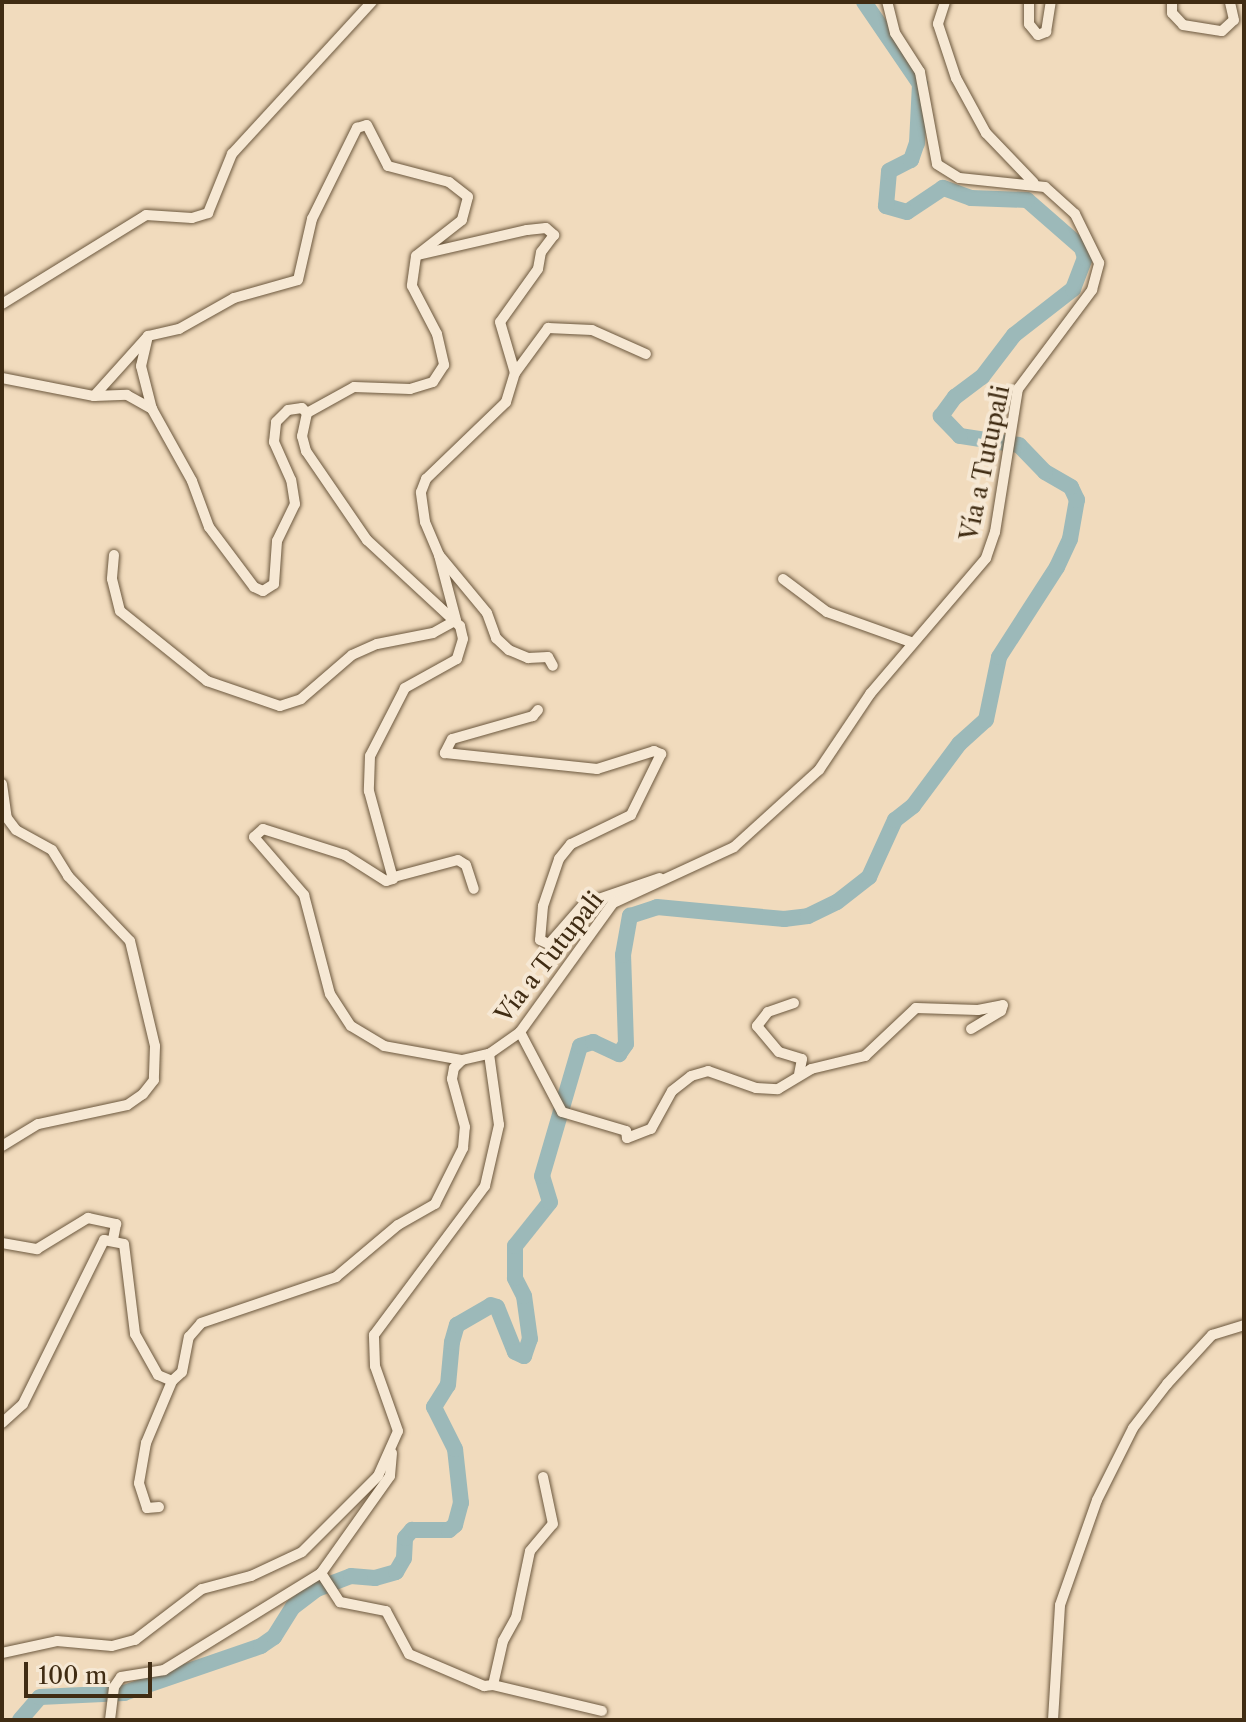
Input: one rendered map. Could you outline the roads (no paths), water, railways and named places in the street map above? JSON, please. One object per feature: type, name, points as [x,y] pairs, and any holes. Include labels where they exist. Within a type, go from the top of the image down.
[{"type":"street","points":[[2,304],[146,215],[192,218],[208,213],[232,154],[372,2]]},
{"type":"street","points":[[887,2],[895,33],[925,89],[926,126],[937,164],[959,178],[1034,183]]},
{"type":"street","name":"Vía a Tutupali","points":[[462,1060],[489,1054],[520,1032],[613,903],[674,878],[734,847],[819,770],[911,642],[986,558],[995,532],[1009,435],[1023,377],[1098,278],[1097,252],[1075,214],[1058,196],[1034,183],[986,133],[956,78],[938,24],[945,2]]},
{"type":"street","points":[[1029,2],[1029,24],[1038,35],[1046,32],[1051,2]]},
{"type":"street","points":[[1172,2],[1174,18],[1183,25],[1222,31],[1234,20],[1230,2]]},
{"type":"street","points":[[94,396],[148,336],[179,329],[234,298],[298,280],[312,219],[363,124],[388,166],[449,182],[468,197],[462,220],[416,256],[412,286],[437,334],[444,365],[433,382],[410,389],[354,387],[307,413],[302,436],[306,451],[367,540],[456,620]]},
{"type":"street","points":[[416,256],[527,230],[546,228],[554,235],[541,252],[538,269],[500,322],[515,373]]},
{"type":"street","points":[[394,877],[371,804],[368,764],[405,688],[457,659],[463,639],[439,555],[425,522],[421,492],[426,479],[506,402],[515,373],[548,328],[592,330],[646,354]]},
{"type":"street","points":[[148,336],[141,366],[152,409],[192,481],[209,527],[254,587],[263,591],[274,584],[277,541],[295,504],[291,480],[274,442],[276,422],[294,407],[307,413]]},
{"type":"street","points":[[2,378],[94,396],[127,395],[152,409]]},
{"type":"street","points":[[114,555],[112,579],[120,611],[207,681],[280,706],[301,699],[352,655],[377,644],[433,633],[456,620]]},
{"type":"street","points":[[439,555],[487,613],[496,638],[509,650],[528,658],[548,657],[553,666]]},
{"type":"street","points":[[783,579],[827,612],[911,642]]},
{"type":"street","points":[[538,710],[524,719],[452,739],[445,753],[597,769],[654,751],[661,754],[631,815],[571,844],[559,859],[543,906],[540,940],[549,944],[584,904],[619,889],[674,878]]},
{"type":"street","points":[[2,784],[7,818],[16,830],[52,850],[68,876],[130,941],[155,1046],[154,1080],[143,1094],[127,1105],[38,1124],[2,1146]]},
{"type":"street","points":[[159,1507],[147,1508],[139,1483],[146,1443],[172,1381],[182,1372],[189,1337],[201,1323],[336,1277],[398,1225],[441,1198],[463,1148],[463,1113],[452,1079],[462,1060],[384,1046],[351,1026],[326,984],[304,895],[258,846],[254,834],[263,829],[345,855],[386,881],[458,860],[466,865],[474,889]]},
{"type":"street","points":[[794,1003],[768,1012],[757,1026],[779,1052],[802,1059],[796,1079]]},
{"type":"street","points":[[520,1032],[562,1111],[632,1138],[651,1129],[672,1091],[691,1076],[708,1071],[763,1089],[796,1079],[811,1069],[865,1056],[921,1006],[978,1010],[1003,1005],[1001,1011],[971,1029]]},
{"type":"street","points":[[110,1720],[121,1677],[164,1670],[322,1576],[390,1476],[392,1451],[398,1431],[375,1366],[374,1335],[485,1186],[499,1140],[489,1054]]},
{"type":"street","points":[[2,1243],[37,1249],[88,1218],[116,1224],[113,1239]]},
{"type":"street","points":[[113,1239],[127,1253],[135,1334],[158,1375],[172,1381]]},
{"type":"street","points":[[2,1423],[23,1404],[98,1246],[113,1239]]},
{"type":"street","points":[[1053,1720],[1060,1605],[1097,1500],[1133,1428],[1167,1384],[1212,1335],[1244,1325]]},
{"type":"street","points":[[2,1653],[57,1641],[112,1646],[135,1640],[202,1589],[264,1571],[302,1552],[360,1497],[392,1451]]},
{"type":"street","points":[[493,1685],[503,1641],[521,1602],[530,1551],[553,1524],[543,1477]]},
{"type":"street","points":[[322,1576],[330,1593],[344,1603],[386,1611],[399,1643],[426,1665],[493,1685],[602,1711]]},
{"type":"waterway","points":[[20,1720],[40,1697],[124,1693],[261,1646],[274,1637],[293,1607],[317,1589],[351,1576],[375,1578],[396,1572],[404,1558],[405,1538],[412,1530],[449,1530],[455,1525],[461,1503],[455,1449],[434,1407],[448,1385],[452,1342],[457,1325],[491,1305],[497,1307],[515,1352],[524,1356],[530,1339],[524,1296],[515,1278],[515,1246],[550,1202],[542,1176],[580,1046],[593,1042],[619,1054],[626,1044],[623,955],[630,916],[657,907],[784,919],[808,916],[837,902],[869,877],[895,820],[913,806],[959,744],[986,720],[999,657],[1057,567],[1070,539],[1077,500],[1071,487],[1045,472],[1019,445],[960,436],[941,416],[955,397],[982,377],[1014,335],[1073,289],[1085,258],[1082,248],[1027,200],[971,198],[943,188],[907,212],[886,206],[889,171],[911,160],[917,143],[920,84],[864,2]]}]
